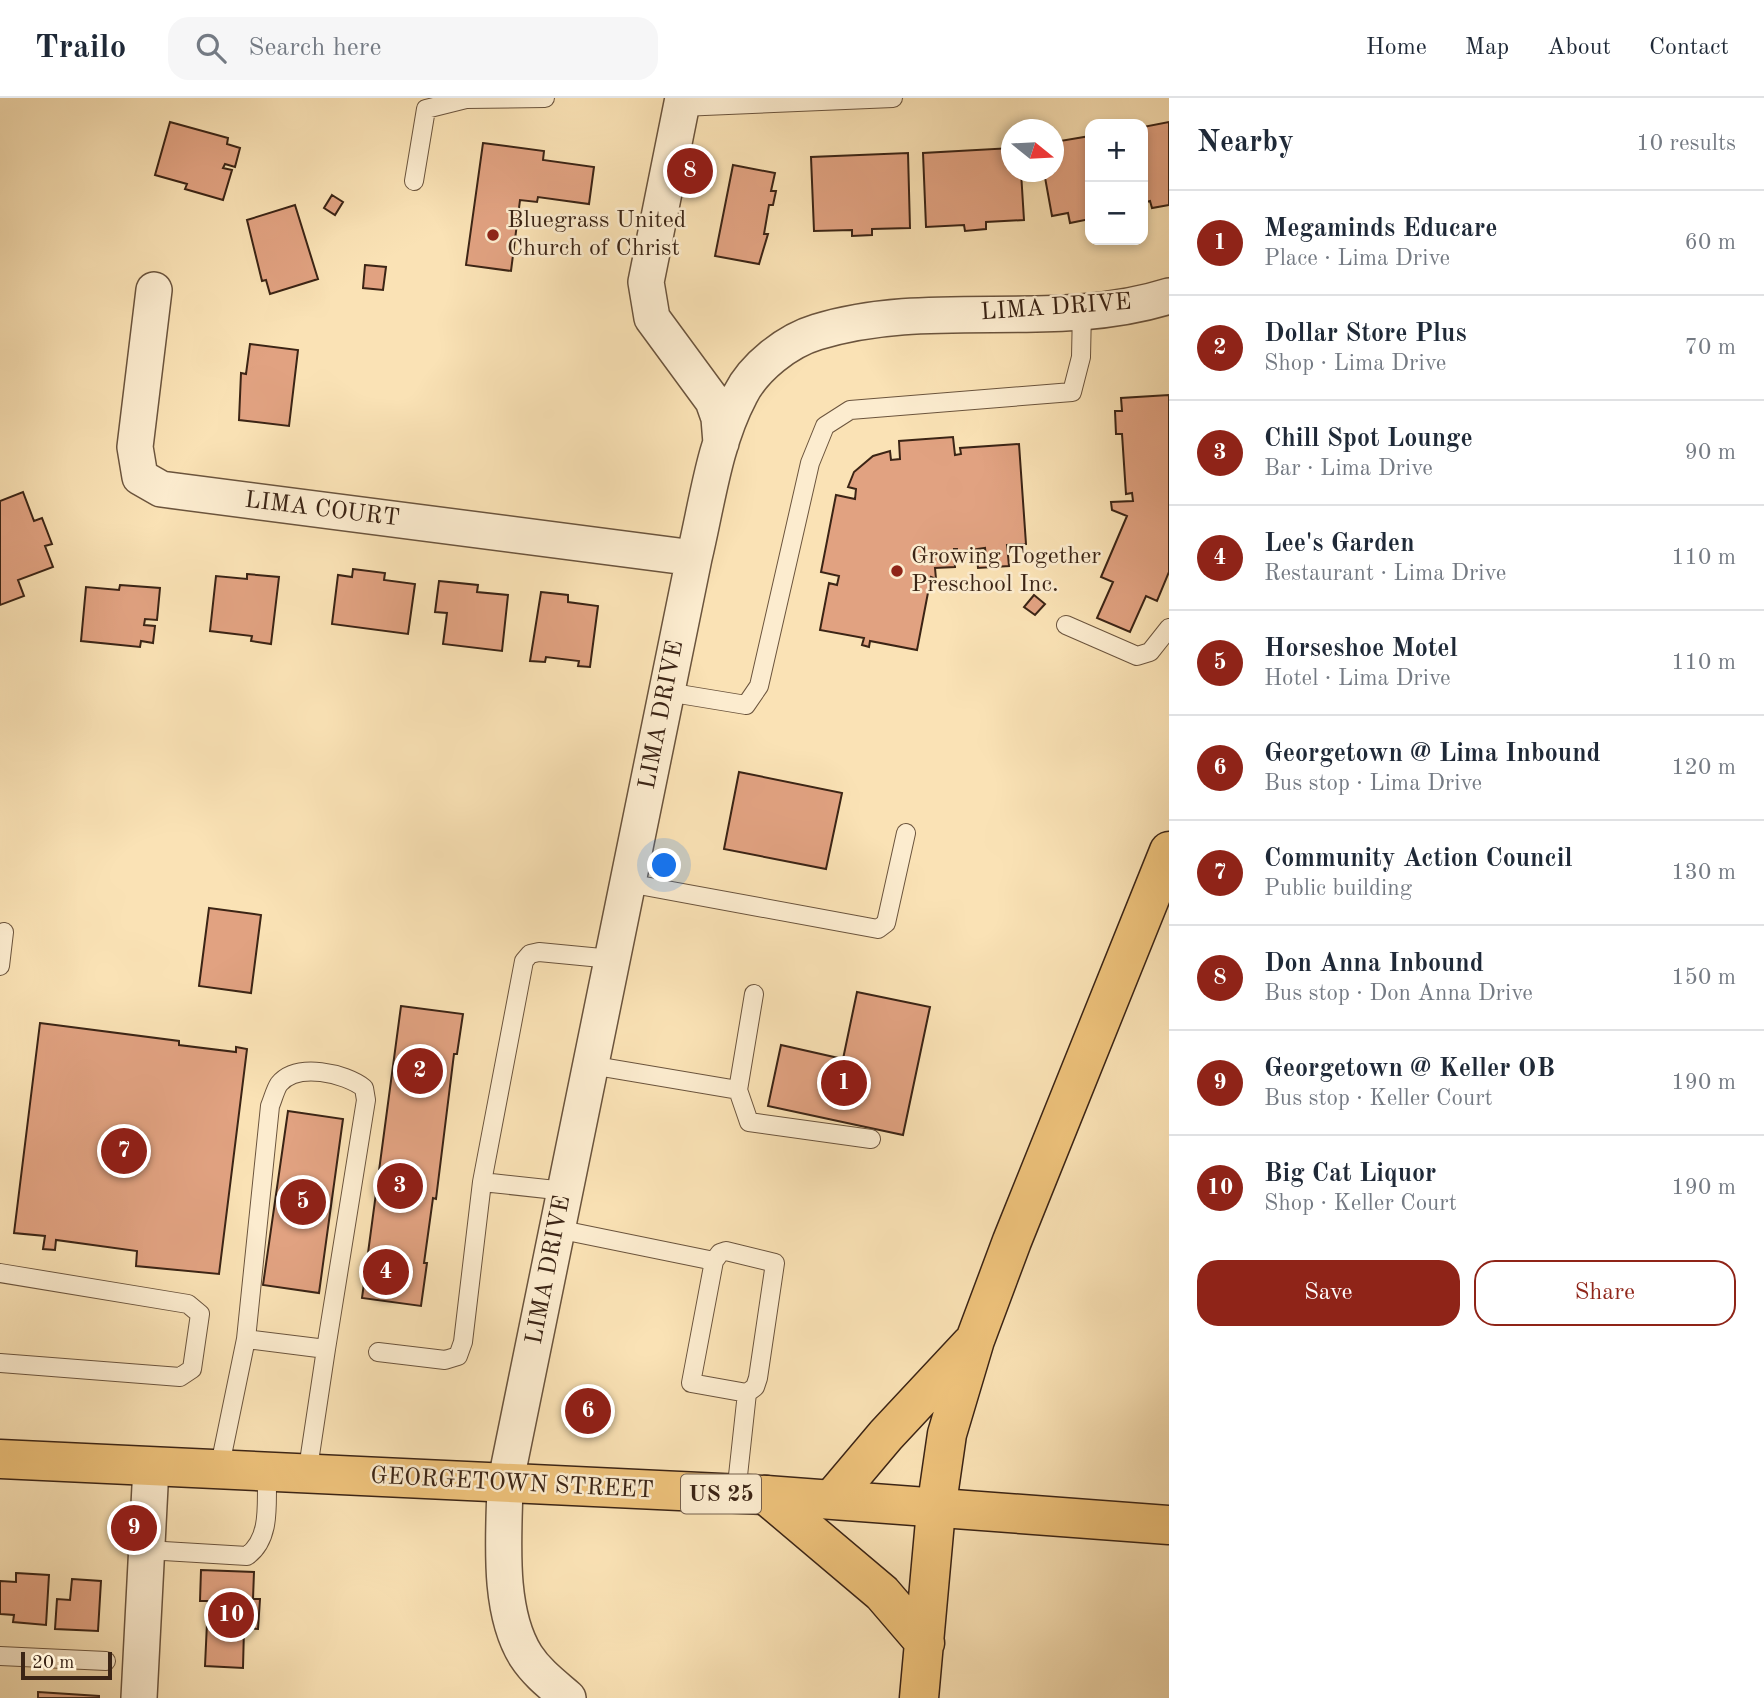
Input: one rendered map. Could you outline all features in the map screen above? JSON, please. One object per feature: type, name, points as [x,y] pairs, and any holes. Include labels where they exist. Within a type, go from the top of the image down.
[{"type":"main road","points":[[919,1698],[936,1510],[947,1434],[975,1340],[1012,1241],[1169,851]]},
{"type":"main road","points":[[832,1499],[886,1435],[975,1340]]},
{"type":"main road","name":"GEORGETOWN STREET","points":[[0,1459],[832,1499],[936,1510],[1159,1524]]},
{"type":"main road","points":[[751,1495],[883,1593],[925,1643]]},
{"type":"street","points":[[682,102],[646,282],[646,300],[652,318],[713,401],[719,418],[721,443]]},
{"type":"street","name":"LIMA COURT","points":[[154,290],[135,447],[140,477],[161,489],[694,558]]},
{"type":"street","name":"LIMA DRIVE","points":[[568,1698],[541,1675],[525,1654],[513,1623],[505,1583],[505,1485],[694,558],[721,443],[740,394],[758,371],[786,347],[814,333],[848,325],[923,316],[1082,310],[1169,296]]},
{"type":"street","points":[[139,1698],[151,1467]]},
{"type":"lane","points":[[414,181],[426,109],[466,99],[545,98]]},
{"type":"lane","points":[[682,102],[893,98]]},
{"type":"lane","points":[[667,692],[746,705],[759,686],[810,463],[825,426],[850,410],[896,404],[1048,396],[1072,392],[1081,357],[1082,310]]},
{"type":"lane","points":[[1066,625],[1137,656],[1150,652],[1169,628]]},
{"type":"lane","points":[[628,883],[878,929],[886,923],[905,833]]},
{"type":"lane","points":[[0,966],[4,932]]},
{"type":"lane","points":[[378,1352],[446,1360],[458,1356],[463,1342],[482,1182],[524,961],[530,954],[539,952],[612,959]]},
{"type":"lane","points":[[754,994],[738,1090],[749,1122],[871,1139]]},
{"type":"lane","points":[[590,1065],[738,1090]]},
{"type":"lane","points":[[219,1470],[246,1339],[270,1106],[280,1083],[302,1072],[334,1074],[356,1082],[364,1088],[366,1100],[307,1475]]},
{"type":"lane","points":[[482,1182],[565,1191]]},
{"type":"lane","points":[[557,1230],[714,1261]]},
{"type":"lane","points":[[747,1394],[691,1383],[708,1334],[717,1295],[714,1261],[720,1253],[726,1251],[775,1263],[757,1349],[758,1378],[747,1394],[751,1495]]},
{"type":"lane","points":[[0,1273],[188,1304],[200,1314],[192,1369],[180,1377],[0,1363]]},
{"type":"lane","points":[[246,1339],[326,1349]]},
{"type":"lane","points":[[147,1550],[247,1556],[257,1549],[264,1537],[267,1473]]},
{"type":"lane","points":[[0,1656],[106,1661]]},
{"type":"building","points":[[170,122],[228,138],[227,144],[240,148],[235,167],[225,164],[223,168],[232,170],[223,200],[185,189],[187,184],[155,175]]},
{"type":"building","points":[[1169,122],[1169,205],[1152,208],[1148,202],[1148,126]]},
{"type":"building","points":[[1085,137],[1085,220],[1070,223],[1068,213],[1052,216],[1046,182],[1064,182],[1064,140]]},
{"type":"building","name":"Bluegrass United Church of Christ","points":[[483,143],[544,151],[543,160],[594,167],[589,204],[538,197],[537,202],[520,200],[511,271],[466,265]]},
{"type":"building","points":[[1001,149],[1001,182],[1022,182],[1024,220],[986,222],[986,229],[965,231],[964,225],[926,227],[923,153]]},
{"type":"building","points":[[908,153],[910,228],[872,229],[872,235],[852,236],[852,230],[814,231],[811,157]]},
{"type":"building","points":[[693,157],[700,158],[697,170],[690,169]]},
{"type":"building","points":[[733,165],[775,173],[771,191],[776,191],[773,205],[769,205],[764,234],[768,234],[759,264],[715,256]]},
{"type":"building","points":[[332,195],[343,202],[335,215],[324,208]]},
{"type":"building","points":[[295,205],[318,279],[270,294],[266,280],[262,281],[247,220]]},
{"type":"building","points":[[365,265],[386,267],[383,290],[363,288]]},
{"type":"building","points":[[250,344],[298,350],[289,426],[239,420],[241,373],[246,374]]},
{"type":"building","points":[[1169,395],[1169,572],[1157,601],[1146,596],[1130,632],[1097,618],[1113,582],[1101,577],[1127,516],[1112,510],[1111,502],[1133,501],[1132,493],[1126,494],[1122,434],[1116,434],[1115,411],[1122,411],[1121,398]]},
{"type":"building","points":[[953,437],[955,455],[961,454],[960,448],[1019,444],[1026,544],[1007,545],[1009,566],[978,568],[977,556],[986,556],[985,548],[957,552],[957,549],[954,549],[955,567],[935,568],[936,579],[931,577],[917,650],[870,641],[869,647],[862,645],[864,638],[820,630],[829,583],[837,585],[839,576],[821,572],[836,495],[855,499],[856,489],[848,487],[854,472],[873,456],[890,451],[891,460],[900,459],[899,441]]},
{"type":"building","points":[[23,492],[34,521],[42,518],[52,544],[45,546],[53,567],[18,580],[24,596],[0,605],[0,501]]},
{"type":"building","points":[[353,569],[385,573],[384,580],[415,584],[408,634],[332,624],[338,575],[352,577]]},
{"type":"building","points":[[247,574],[279,577],[271,644],[251,641],[252,636],[210,631],[216,576],[247,579]]},
{"type":"building","points":[[439,581],[478,585],[477,592],[508,595],[502,651],[443,644],[447,613],[435,612]]},
{"type":"building","points":[[120,585],[160,588],[157,620],[145,619],[144,625],[155,626],[153,643],[141,641],[140,647],[81,641],[86,587],[119,590]]},
{"type":"building","points":[[541,592],[568,595],[568,602],[598,606],[590,667],[578,666],[579,661],[546,657],[545,662],[530,661]]},
{"type":"building","points":[[1034,595],[1045,604],[1035,615],[1024,607]]},
{"type":"building","points":[[739,772],[842,793],[826,869],[724,849]]},
{"type":"building","points":[[209,908],[261,915],[251,993],[199,986]]},
{"type":"building","points":[[857,992],[930,1007],[903,1135],[768,1106],[781,1045],[843,1059]]},
{"type":"building","points":[[401,1006],[463,1014],[457,1054],[454,1054],[436,1199],[433,1198],[421,1306],[362,1298]]},
{"type":"building","points":[[40,1023],[179,1041],[179,1045],[236,1052],[236,1047],[247,1049],[219,1274],[136,1266],[137,1251],[56,1240],[55,1250],[43,1249],[45,1236],[14,1233]]},
{"type":"building","points":[[288,1111],[343,1119],[319,1293],[263,1285]]},
{"type":"building","points":[[201,1570],[254,1572],[253,1599],[260,1599],[258,1629],[244,1628],[243,1668],[205,1666],[208,1601],[200,1601]]},
{"type":"building","points":[[16,1573],[49,1575],[46,1625],[13,1622],[14,1615],[0,1614],[0,1581],[16,1582]]},
{"type":"building","points":[[72,1579],[101,1581],[98,1631],[55,1629],[57,1599],[70,1600]]},
{"type":"building","points":[[38,1692],[99,1696],[99,1698],[38,1698]]},
{"type":"place","name":"Don Anna Inbound","points":[[690,171]]},
{"type":"place","name":"Bluegrass United Church of Christ","points":[[493,235]]},
{"type":"place","name":"Growing Together Preschool Inc.","points":[[897,571]]},
{"type":"place","name":"Dollar Store Plus","points":[[420,1071]]},
{"type":"place","name":"Megaminds Educare","points":[[844,1083]]},
{"type":"place","name":"Community Action Council","points":[[124,1151]]},
{"type":"place","name":"Chill Spot Lounge","points":[[400,1186]]},
{"type":"place","name":"Horseshoe Motel","points":[[303,1202]]},
{"type":"place","name":"Lee's Garden","points":[[386,1272]]},
{"type":"place","name":"Georgetown @ Lima Inbound","points":[[588,1411]]},
{"type":"place","name":"Georgetown @ Keller OB","points":[[134,1528]]},
{"type":"place","name":"Big Cat Liquor","points":[[231,1615]]}]
